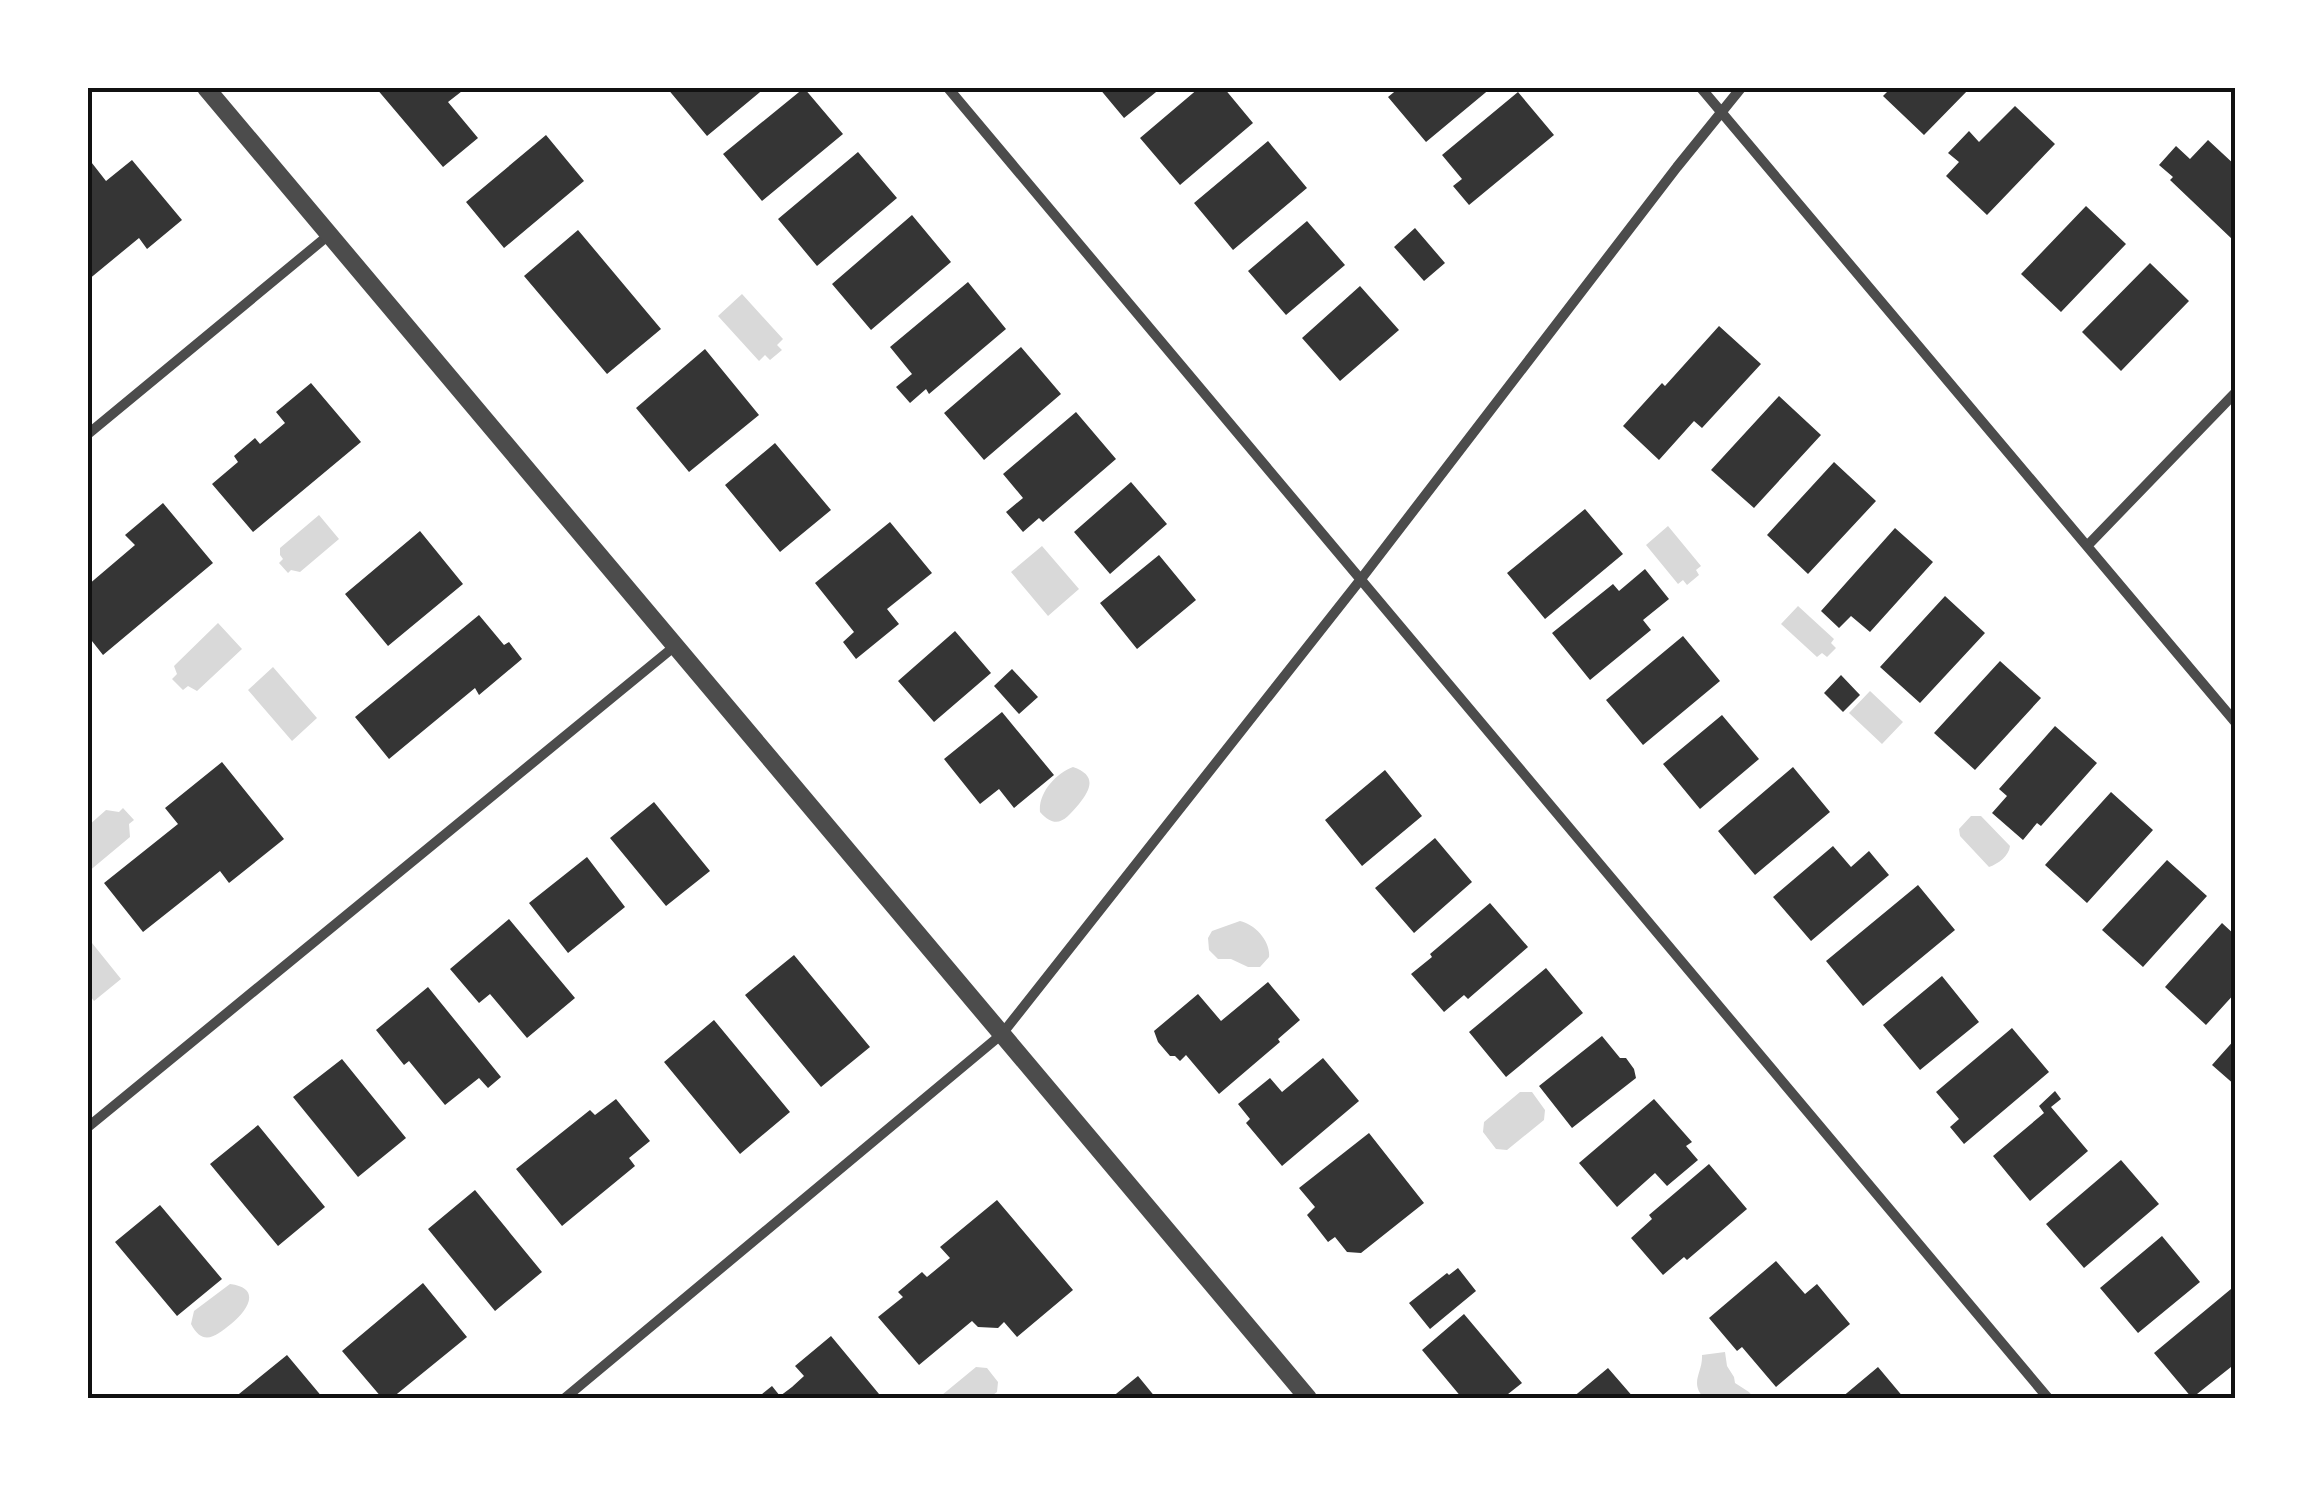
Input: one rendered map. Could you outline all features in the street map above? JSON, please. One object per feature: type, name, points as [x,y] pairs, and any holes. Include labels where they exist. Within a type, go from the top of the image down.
[{"type":"street","points":[[206,88],[1308,1398]]},
{"type":"street","points":[[948,88],[2048,1398]]},
{"type":"street","points":[[1701,88],[2236,723]]},
{"type":"street","points":[[565,1398],[1002,1034],[1741,88]]},
{"type":"street","points":[[88,434],[330,234]]},
{"type":"street","points":[[2088,545],[2236,392]]},
{"type":"street","points":[[88,1127],[675,646]]},
{"type":"shaded area","points":[[742,294],[783,339],[777,345],[782,350],[770,360],[765,355],[759,361],[718,316]]},
{"type":"shaded area","points":[[319,515],[339,539],[300,572],[288,573],[279,563],[283,559],[280,548]]},
{"type":"shaded area","points":[[1668,526],[1701,566],[1696,570],[1699,575],[1687,585],[1683,580],[1678,584],[1646,545]]},
{"type":"shaded area","points":[[1042,546],[1079,589],[1048,616],[1011,572]]},
{"type":"shaded area","points":[[1798,606],[1834,639],[1831,643],[1836,648],[1827,657],[1822,653],[1817,657],[1781,624]]},
{"type":"shaded area","points":[[218,623],[242,649],[197,691],[188,686],[183,690],[172,679],[177,674],[174,666]]},
{"type":"shaded area","points":[[273,667],[317,718],[292,741],[248,690]]},
{"type":"shaded area","points":[[1870,691],[1903,722],[1882,744],[1849,713]]},
{"type":"shaded area","points":[[1073,767],[1085,774],[1089,787],[1070,814],[1061,821],[1051,821],[1040,812],[1042,798],[1055,779]]},
{"type":"shaded area","points":[[123,808],[134,820],[129,824],[130,837],[88,872],[88,826],[106,810],[119,812]]},
{"type":"shaded area","points":[[1971,816],[1981,816],[2010,846],[1996,864],[1989,867],[1960,836],[1959,829]]},
{"type":"shaded area","points":[[1240,921],[1265,940],[1269,957],[1260,967],[1218,959],[1209,950],[1212,931]]},
{"type":"shaded area","points":[[88,938],[121,979],[94,1001],[88,993]]},
{"type":"shaded area","points":[[1520,1092],[1532,1092],[1545,1110],[1544,1120],[1507,1150],[1496,1149],[1483,1132],[1484,1122]]},
{"type":"shaded area","points":[[230,1284],[246,1290],[247,1306],[220,1332],[210,1337],[200,1335],[191,1324],[194,1311]]},
{"type":"shaded area","points":[[1725,1352],[1735,1383],[1754,1398],[1704,1398],[1700,1392],[1697,1382],[1702,1355]]},
{"type":"shaded area","points":[[976,1367],[987,1368],[998,1382],[997,1392],[989,1398],[943,1398],[942,1395]]},
{"type":"building","points":[[376,88],[466,88],[448,102],[478,138],[443,167]]},
{"type":"building","points":[[667,88],[765,88],[707,136]]},
{"type":"building","points":[[804,88],[843,134],[762,201],[723,154]]},
{"type":"building","points":[[1099,88],[1161,88],[1124,118]]},
{"type":"building","points":[[1199,88],[1224,88],[1253,123],[1180,185],[1140,138]]},
{"type":"building","points":[[1399,88],[1491,88],[1426,142],[1388,97]]},
{"type":"building","points":[[1891,88],[1970,88],[1924,135],[1883,96]]},
{"type":"building","points":[[1518,92],[1554,135],[1469,205],[1453,186],[1462,179],[1442,155]]},
{"type":"building","points":[[2015,106],[2055,144],[1987,215],[1946,176],[1959,162],[1948,153],[1969,131],[1979,142]]},
{"type":"building","points":[[546,135],[584,181],[504,248],[466,202]]},
{"type":"building","points":[[2208,140],[2236,166],[2233,240],[2159,165],[2176,146],[2190,159]]},
{"type":"building","points":[[1268,141],[1307,188],[1233,250],[1194,203]]},
{"type":"building","points":[[858,152],[897,198],[817,266],[778,219]]},
{"type":"building","points":[[88,158],[106,181],[132,160],[182,220],[147,249],[139,238],[88,280]]},
{"type":"building","points":[[2086,206],[2126,244],[2061,312],[2021,274]]},
{"type":"building","points":[[912,215],[951,262],[871,330],[832,284]]},
{"type":"building","points":[[1307,221],[1345,265],[1286,315],[1248,271]]},
{"type":"building","points":[[1415,228],[1445,263],[1424,281],[1394,247]]},
{"type":"building","points":[[578,230],[661,329],[607,374],[524,276]]},
{"type":"building","points":[[2150,263],[2189,301],[2121,371],[2082,332]]},
{"type":"building","points":[[968,282],[1006,329],[929,394],[926,389],[910,403],[896,387],[912,374],[890,347]]},
{"type":"building","points":[[1360,286],[1399,330],[1340,381],[1302,338]]},
{"type":"building","points":[[1719,326],[1761,364],[1702,428],[1694,421],[1659,460],[1623,426]]},
{"type":"building","points":[[1021,347],[1061,394],[984,460],[944,413]]},
{"type":"building","points":[[705,349],[759,415],[689,472],[636,408]]},
{"type":"building","points":[[311,383],[361,442],[253,532],[212,484],[238,462],[234,456],[255,438],[260,444],[285,423],[276,412]]},
{"type":"building","points":[[1779,396],[1821,435],[1754,508],[1711,470]]},
{"type":"building","points":[[1076,412],[1116,459],[1043,522],[1039,518],[1023,532],[1006,512],[1023,498],[1003,474]]},
{"type":"building","points":[[775,443],[831,510],[780,552],[725,485]]},
{"type":"building","points":[[1834,462],[1876,501],[1808,574],[1767,535]]},
{"type":"building","points":[[1131,482],[1167,524],[1110,574],[1074,532]]},
{"type":"building","points":[[163,503],[213,563],[103,655],[88,636],[88,585],[135,545],[125,535]]},
{"type":"building","points":[[1585,509],[1623,554],[1545,619],[1507,573]]},
{"type":"building","points":[[890,522],[932,573],[887,609],[899,624],[856,659],[843,642],[854,632],[815,583]]},
{"type":"building","points":[[1895,528],[1933,562],[1870,632],[1851,616],[1839,628],[1821,611]]},
{"type":"building","points":[[420,531],[463,584],[388,646],[345,594]]},
{"type":"building","points":[[1159,555],[1196,600],[1137,649],[1100,603]]},
{"type":"building","points":[[1645,569],[1669,599],[1643,620],[1651,630],[1590,680],[1552,633],[1613,584],[1619,591]]},
{"type":"building","points":[[1945,596],[1985,633],[1920,703],[1880,667]]},
{"type":"building","points":[[479,615],[504,645],[509,642],[522,659],[479,695],[475,688],[389,759],[355,717]]},
{"type":"building","points":[[955,631],[991,673],[934,722],[898,681]]},
{"type":"building","points":[[1683,636],[1720,681],[1643,745],[1606,700]]},
{"type":"building","points":[[2000,661],[2041,698],[1975,770],[1934,733]]},
{"type":"building","points":[[1012,669],[1038,697],[1019,714],[994,686]]},
{"type":"building","points":[[1841,675],[1860,695],[1843,712],[1824,693]]},
{"type":"building","points":[[1002,712],[1054,775],[1014,808],[999,789],[980,804],[944,759]]},
{"type":"building","points":[[1722,715],[1759,759],[1700,809],[1663,764]]},
{"type":"building","points":[[2055,726],[2097,763],[2041,826],[2037,823],[2023,840],[1992,813],[2007,796],[1999,789]]},
{"type":"building","points":[[222,762],[284,839],[229,883],[220,871],[143,932],[104,883],[178,824],[165,808]]},
{"type":"building","points":[[1793,767],[1830,812],[1755,875],[1718,831]]},
{"type":"building","points":[[1385,770],[1422,816],[1362,866],[1325,820]]},
{"type":"building","points":[[2111,792],[2153,830],[2087,903],[2045,865]]},
{"type":"building","points":[[654,802],[710,871],[666,906],[610,838]]},
{"type":"building","points":[[1435,838],[1472,882],[1414,933],[1375,888]]},
{"type":"building","points":[[1833,846],[1851,867],[1869,851],[1889,875],[1811,941],[1773,897]]},
{"type":"building","points":[[587,857],[625,907],[568,953],[529,903]]},
{"type":"building","points":[[2167,860],[2207,896],[2143,967],[2102,930]]},
{"type":"building","points":[[1918,885],[1955,930],[1863,1006],[1826,961]]},
{"type":"building","points":[[1490,903],[1528,947],[1468,999],[1464,995],[1444,1012],[1411,974]]},
{"type":"building","points":[[509,919],[575,998],[527,1038],[490,994],[479,1003],[450,969]]},
{"type":"building","points":[[2222,923],[2236,936],[2236,992],[2206,1025],[2165,987]]},
{"type":"building","points":[[794,955],[870,1047],[821,1087],[745,995]]},
{"type":"building","points":[[1546,968],[1583,1013],[1506,1077],[1469,1032]]},
{"type":"building","points":[[1942,976],[1979,1022],[1920,1070],[1883,1025]]},
{"type":"building","points":[[1268,982],[1300,1020],[1219,1094],[1186,1055],[1180,1061],[1158,1042],[1154,1031],[1198,994],[1221,1021]]},
{"type":"building","points":[[428,987],[501,1077],[488,1088],[479,1078],[445,1105],[409,1061],[404,1065],[376,1030]]},
{"type":"building","points":[[714,1020],[790,1112],[740,1154],[664,1062]]},
{"type":"building","points":[[2012,1028],[2049,1072],[1964,1144],[1950,1127],[1959,1119],[1936,1092]]},
{"type":"building","points":[[1602,1036],[1620,1058],[1626,1058],[1636,1078],[1572,1128],[1539,1086]]},
{"type":"building","points":[[2236,1038],[2236,1086],[2212,1065]]},
{"type":"building","points":[[1323,1058],[1359,1101],[1282,1166],[1246,1123],[1250,1119],[1238,1104],[1270,1078],[1282,1092]]},
{"type":"building","points":[[342,1059],[406,1138],[358,1177],[293,1097]]},
{"type":"building","points":[[2055,1091],[2061,1099],[2051,1107],[2088,1151],[2030,1201],[1993,1156],[2044,1113],[2039,1106]]},
{"type":"building","points":[[616,1099],[650,1141],[629,1158],[635,1166],[562,1226],[516,1169],[590,1110],[595,1115]]},
{"type":"building","points":[[1654,1099],[1692,1142],[1686,1146],[1698,1160],[1667,1186],[1655,1173],[1617,1207],[1579,1163]]},
{"type":"building","points":[[258,1125],[325,1207],[278,1246],[210,1164]]},
{"type":"building","points":[[1369,1133],[1424,1203],[1361,1253],[1347,1252],[1335,1237],[1328,1242],[1307,1215],[1315,1207],[1299,1188]]},
{"type":"building","points":[[2121,1160],[2159,1204],[2084,1268],[2046,1224]]},
{"type":"building","points":[[1709,1164],[1747,1209],[1687,1260],[1684,1257],[1663,1275],[1631,1238],[1652,1219],[1649,1215]]},
{"type":"building","points":[[475,1190],[542,1272],[495,1311],[428,1229]]},
{"type":"building","points":[[997,1200],[1073,1290],[1017,1337],[1004,1322],[998,1328],[978,1327],[972,1321],[919,1365],[878,1317],[903,1297],[898,1292],[922,1272],[927,1277],[950,1258],[940,1247]]},
{"type":"building","points":[[160,1205],[222,1279],[177,1316],[115,1242]]},
{"type":"building","points":[[2162,1236],[2200,1282],[2138,1333],[2100,1288]]},
{"type":"building","points":[[1776,1261],[1805,1294],[1817,1284],[1850,1324],[1776,1387],[1742,1347],[1737,1351],[1709,1318]]},
{"type":"building","points":[[1458,1268],[1476,1291],[1430,1329],[1409,1303]]},
{"type":"building","points":[[423,1283],[467,1337],[392,1398],[382,1398],[342,1351]]},
{"type":"building","points":[[2231,1289],[2236,1294],[2236,1363],[2192,1398],[2154,1353]]},
{"type":"building","points":[[1464,1314],[1522,1383],[1503,1398],[1462,1398],[1422,1350]]},
{"type":"building","points":[[831,1336],[879,1394],[874,1398],[757,1398],[772,1386],[780,1396],[792,1387],[804,1376],[795,1366]]},
{"type":"building","points":[[287,1355],[323,1398],[234,1398]]},
{"type":"building","points":[[1878,1367],[1904,1398],[1841,1398]]},
{"type":"building","points":[[1608,1368],[1634,1398],[1572,1398]]},
{"type":"building","points":[[1138,1376],[1156,1398],[1111,1398]]}]
